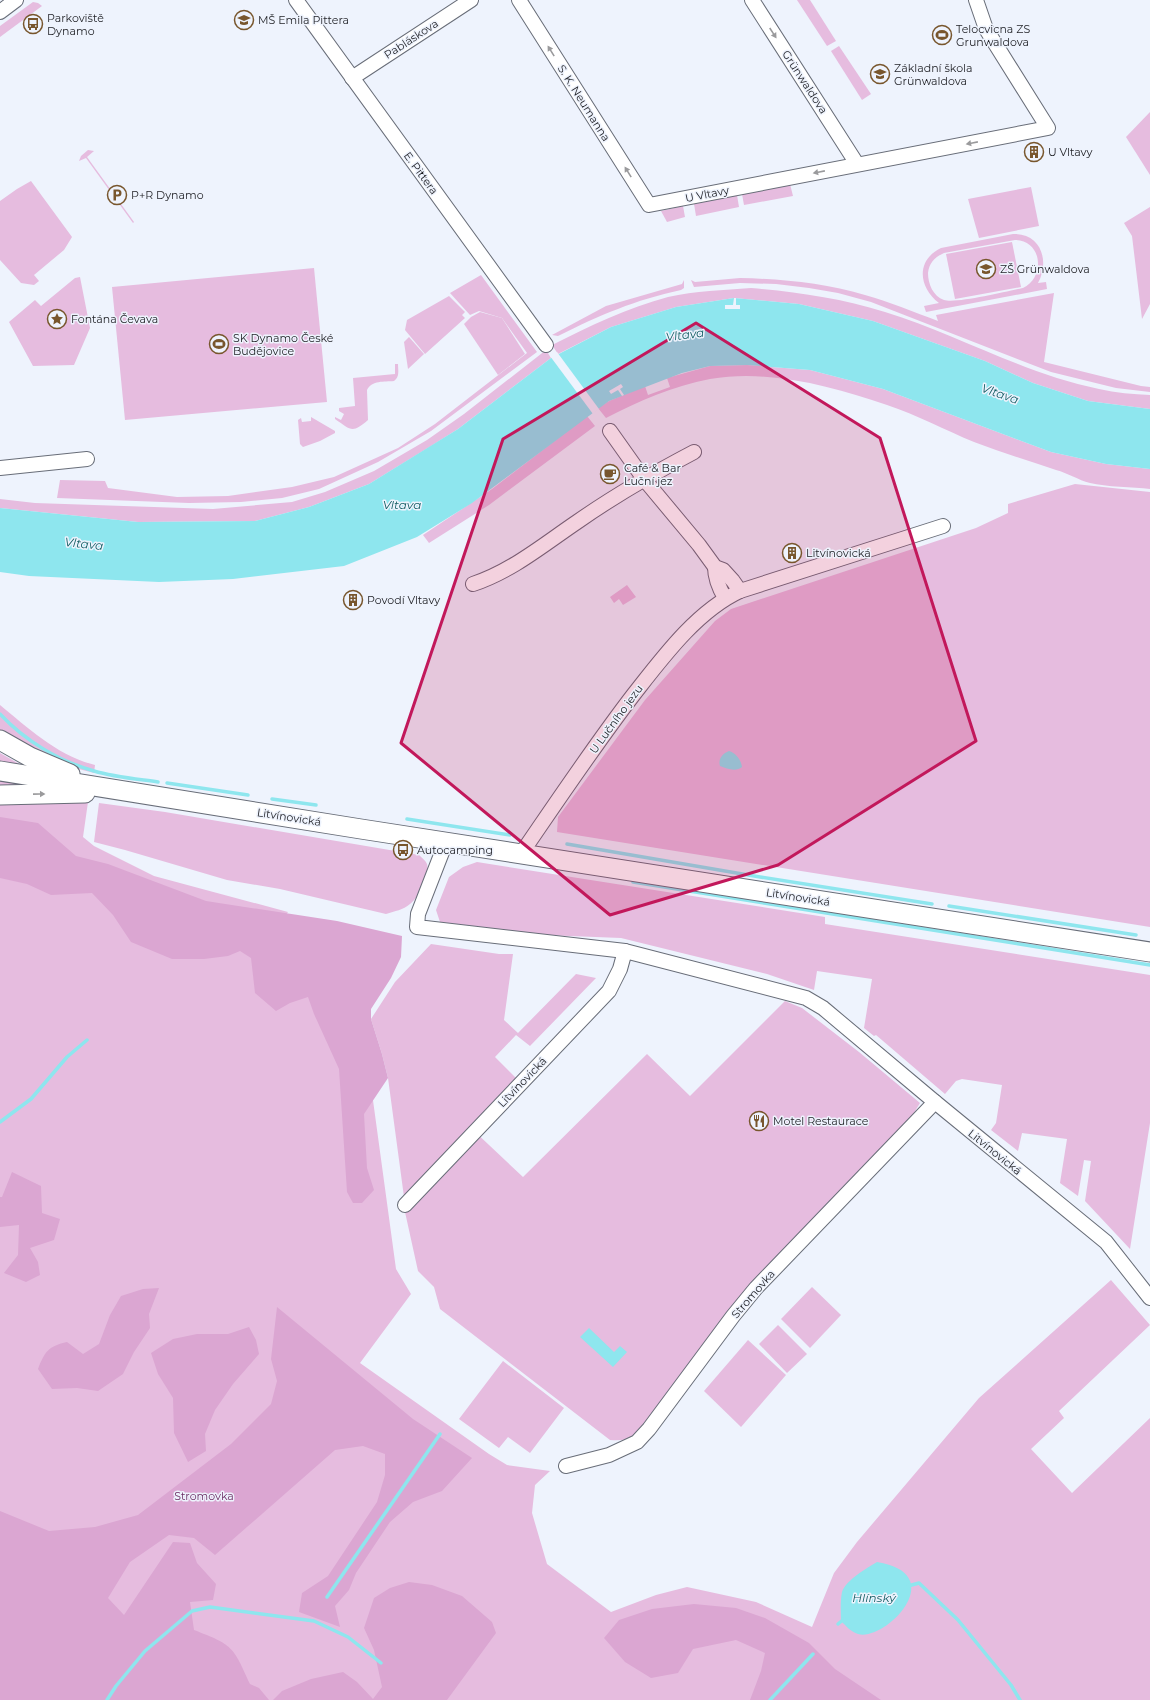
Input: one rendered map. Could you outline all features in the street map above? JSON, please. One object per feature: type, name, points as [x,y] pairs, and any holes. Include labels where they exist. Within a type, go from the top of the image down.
[{"type":"main road","points":[[0,740],[24,754],[59,770],[84,779],[131,792]]},
{"type":"main road","points":[[0,771],[131,792]]},
{"type":"main road","name":"Litvínovická","points":[[131,792],[1150,952]]},
{"type":"main road","points":[[0,795],[131,792]]},
{"type":"street","points":[[0,12],[16,0]]},
{"type":"street","name":"E. Pittera","points":[[296,0],[546,345]]},
{"type":"street","name":"Pabláskova","points":[[352,78],[471,0]]},
{"type":"street","name":"S. K. Neumanna","points":[[518,0],[649,205]]},
{"type":"street","name":"Grünwaldova","points":[[752,0],[857,164]]},
{"type":"street","name":"U Vltavy","points":[[649,205],[1048,128],[986,29],[976,0]]},
{"type":"street","points":[[610,431],[644,479],[699,545],[715,567],[723,570],[740,591]]},
{"type":"street","points":[[473,584],[491,578],[512,568],[577,521],[644,479],[694,452]]},
{"type":"street","points":[[0,468],[87,459]]},
{"type":"street","name":"U Lučního jezu","points":[[521,854],[607,730],[663,656],[703,615],[725,598],[740,591],[943,526]]},
{"type":"street","points":[[715,567],[715,576],[720,591],[725,598]]},
{"type":"street","name":"Litvínovická","points":[[446,842],[418,914],[417,927],[625,951],[806,998],[823,1008],[1106,1242],[1150,1298]]},
{"type":"street","name":"Litvínovická","points":[[405,1205],[609,991],[620,969],[625,951]]},
{"type":"street","name":"Stromovka","points":[[566,1466],[604,1456],[637,1442],[649,1429],[733,1316],[756,1288],[935,1102]]},
{"type":"highlighted area","points":[[696,323],[880,438],[976,741],[778,865],[610,915],[401,743],[503,439]]},
{"type":"green space","points":[[797,0],[810,0],[836,41],[827,46]]},
{"type":"green space","points":[[33,2],[42,6],[0,37],[0,26]]},
{"type":"green space","points":[[839,46],[871,94],[862,100],[831,51]]},
{"type":"green space","points":[[1150,112],[1150,175],[1126,137]]},
{"type":"green space","points":[[88,150],[94,151],[87,157],[134,222],[133,223],[86,158],[79,161],[81,156]]},
{"type":"green space","points":[[31,181],[72,237],[64,250],[34,275],[39,281],[34,285],[21,283],[0,260],[0,201]]},
{"type":"green space","points":[[790,184],[793,196],[744,205],[742,194]]},
{"type":"green space","points":[[1031,187],[1039,226],[979,238],[968,199]]},
{"type":"green space","points":[[737,195],[739,207],[696,216],[694,204]]},
{"type":"green space","points":[[683,206],[685,217],[667,222],[661,211]]},
{"type":"green space","points":[[1150,207],[1150,304],[1142,319],[1132,236],[1124,223]]},
{"type":"green space","points":[[1013,234],[1023,235],[1036,243],[1040,250],[1043,258],[1043,266],[1042,275],[1038,283],[1046,282],[1047,289],[926,312],[924,306],[939,303],[932,297],[924,282],[924,266],[927,259],[941,248]],"holes":[[[1015,240],[1024,242],[1031,246],[1035,252],[1038,260],[1038,268],[1030,283],[1023,288],[970,299],[950,301],[944,300],[934,293],[930,285],[928,273],[935,258],[944,253]]]},
{"type":"green space","points":[[1012,242],[1021,287],[955,299],[946,254]]},
{"type":"green space","name":"SK Dynamo České Budějovice","points":[[314,268],[327,402],[125,420],[112,287]]},
{"type":"green space","points":[[481,275],[537,352],[431,431],[378,462],[319,489],[282,498],[241,502],[189,503],[57,498],[60,480],[105,481],[108,488],[177,497],[228,496],[292,487],[334,477],[398,448],[435,424],[527,353],[502,318],[479,311],[470,315],[450,293]]},
{"type":"green space","points":[[80,277],[90,328],[74,365],[33,366],[9,322],[35,300],[41,306],[75,278]]},
{"type":"green space","points":[[740,278],[772,279],[834,287],[884,301],[938,321],[936,315],[1054,293],[1044,362],[1150,387],[1150,392],[1116,388],[1051,372],[871,302],[838,293],[776,284],[740,283],[694,287],[691,280],[695,282]]},
{"type":"green space","points":[[684,280],[684,288],[681,290],[633,303],[588,321],[558,336],[552,335],[606,306],[682,284]]},
{"type":"green space","points":[[751,288],[818,296],[885,312],[938,331],[1044,374],[1099,389],[1131,394],[1150,395],[1150,409],[1088,401],[1033,383],[985,361],[873,321],[799,304],[734,298],[676,307],[611,327],[558,354],[552,345],[595,324],[653,301],[699,292]]},
{"type":"green space","points":[[449,296],[465,312],[462,315],[465,318],[425,354],[405,330],[407,320]]},
{"type":"green space","points":[[480,312],[502,318],[525,354],[498,375],[464,324],[471,317]]},
{"type":"green space","points":[[409,337],[424,354],[408,369],[404,342]]},
{"type":"green space","points":[[546,350],[551,358],[458,429],[369,484],[309,507],[255,521],[138,522],[0,508],[0,499],[35,503],[213,509],[292,502],[325,492],[374,471],[427,440],[464,414]]},
{"type":"green space","points":[[395,364],[398,364],[398,373],[397,378],[394,381],[375,383],[367,390],[368,420],[355,429],[352,429],[335,419],[335,417],[341,420],[344,414],[339,411],[339,408],[355,406],[353,378],[395,374]]},
{"type":"green space","points":[[747,365],[810,370],[883,389],[1051,452],[1106,464],[1150,469],[1150,489],[1086,482],[1060,471],[974,442],[887,405],[800,381],[755,376],[732,376],[696,382],[656,395],[606,418],[598,408],[609,401],[645,386],[648,395],[670,387],[667,378],[710,366]]},
{"type":"green space","points":[[587,416],[595,426],[489,505],[429,543],[423,535],[492,489]]},
{"type":"green space","points":[[311,417],[335,431],[335,433],[320,441],[303,447],[300,444],[298,420],[301,418],[302,422],[311,421]]},
{"type":"green space","points":[[1075,484],[1150,492],[1150,927],[557,832],[558,817],[645,700],[715,621],[731,609],[976,528],[1008,513],[1008,504]]},
{"type":"green space","points":[[627,585],[636,597],[623,605],[619,599],[614,603],[610,597]]},
{"type":"green space","points":[[0,705],[33,732],[56,748],[81,761],[95,765],[94,773],[71,767],[0,733]]},
{"type":"green space","points":[[0,753],[23,766],[0,764]]},
{"type":"green space","points":[[0,780],[45,788],[0,789]]},
{"type":"green space","name":"Stromovka","points":[[58,800],[88,802],[83,837],[94,846],[154,876],[288,912],[280,923],[372,1093],[396,1269],[411,1294],[360,1363],[489,1454],[507,1465],[550,1471],[535,1485],[532,1513],[547,1564],[611,1612],[656,1595],[687,1587],[756,1602],[812,1627],[834,1573],[857,1542],[979,1398],[1111,1280],[1150,1325],[1059,1411],[1064,1418],[1031,1449],[1072,1493],[1150,1418],[1150,1700],[0,1700],[0,802]]},
{"type":"green space","points":[[99,803],[165,812],[419,855],[427,864],[427,874],[423,886],[410,904],[405,908],[386,914],[280,889],[227,880],[94,842]]},
{"type":"green space","points":[[0,817],[38,823],[76,856],[108,864],[206,901],[337,921],[402,936],[401,957],[391,978],[371,1009],[371,1019],[388,1078],[364,1114],[367,1168],[374,1190],[362,1203],[353,1203],[347,1192],[339,1069],[314,1014],[308,997],[290,1003],[276,1011],[255,993],[251,958],[240,951],[228,956],[204,959],[172,959],[131,942],[113,915],[92,893],[51,895],[27,884],[0,878]]},
{"type":"green space","points":[[477,862],[825,917],[825,924],[1150,975],[1150,1123],[1130,1249],[1085,1201],[1091,1161],[1084,1160],[1078,1196],[1060,1183],[1067,1139],[1022,1133],[1018,1151],[991,1130],[996,1123],[1002,1085],[962,1079],[956,1081],[945,1094],[876,1035],[874,1036],[864,1028],[872,979],[817,971],[814,990],[767,974],[621,938],[544,935],[440,922],[436,910],[449,877],[463,867]]},
{"type":"green space","points":[[431,944],[499,954],[513,954],[504,1020],[518,1033],[576,974],[596,978],[530,1046],[516,1035],[495,1057],[519,1081],[472,1129],[523,1177],[647,1054],[690,1096],[785,1001],[802,1008],[859,1052],[920,1103],[909,1121],[636,1435],[630,1438],[610,1440],[440,1309],[434,1287],[418,1271],[405,1212],[388,1078],[371,1019],[395,982]]},
{"type":"green space","points":[[12,1172],[41,1186],[42,1213],[60,1219],[54,1240],[30,1248],[38,1262],[40,1275],[26,1282],[4,1273],[18,1255],[19,1225],[0,1227],[0,1197],[2,1197]]},
{"type":"green space","points":[[812,1287],[841,1315],[810,1348],[781,1319]]},
{"type":"green space","points":[[159,1288],[149,1314],[150,1328],[134,1352],[123,1374],[98,1391],[77,1388],[52,1389],[38,1369],[48,1350],[56,1345],[67,1342],[83,1354],[99,1344],[110,1315],[121,1296],[143,1289]]},
{"type":"green space","points":[[277,1307],[413,1419],[472,1458],[442,1491],[413,1502],[390,1522],[356,1573],[349,1590],[335,1606],[340,1627],[299,1612],[302,1593],[328,1576],[377,1502],[385,1475],[385,1454],[363,1446],[335,1450],[215,1555],[194,1538],[169,1535],[130,1562],[108,1598],[124,1615],[173,1542],[190,1543],[197,1563],[216,1584],[213,1600],[190,1602],[194,1630],[217,1639],[230,1648],[240,1662],[250,1684],[259,1688],[269,1700],[0,1700],[0,1511],[49,1531],[95,1527],[138,1515],[231,1444],[271,1404],[277,1381],[271,1359]]},
{"type":"green space","points":[[778,1325],[807,1354],[787,1373],[759,1344]]},
{"type":"green space","points":[[249,1327],[256,1340],[259,1354],[233,1384],[215,1410],[205,1434],[206,1451],[188,1462],[174,1433],[173,1398],[158,1374],[151,1353],[173,1339],[197,1334],[228,1334]]},
{"type":"green space","points":[[748,1340],[786,1375],[741,1427],[704,1391]]},
{"type":"green space","points":[[503,1361],[564,1408],[530,1453],[508,1437],[499,1448],[459,1419]]},
{"type":"green space","points":[[409,1582],[432,1585],[462,1596],[492,1622],[496,1633],[447,1700],[273,1700],[282,1691],[311,1679],[343,1672],[357,1682],[373,1699],[382,1687],[374,1650],[364,1628],[374,1598],[390,1588]]},
{"type":"green space","points":[[694,1604],[736,1608],[765,1618],[809,1643],[835,1669],[881,1700],[750,1700],[761,1671],[765,1653],[736,1640],[693,1649],[678,1673],[651,1678],[625,1662],[604,1638],[619,1620],[652,1609]]},
{"type":"water","name":"Vltava","points":[[734,298],[799,304],[873,321],[985,361],[1033,383],[1088,401],[1150,409],[1150,469],[1106,464],[1051,452],[883,389],[810,370],[747,365],[710,366],[682,373],[609,401],[472,503],[417,537],[344,566],[233,579],[159,582],[29,576],[0,572],[0,508],[138,522],[255,521],[309,507],[369,484],[458,429],[551,358],[611,327],[676,307]]},
{"type":"water","points":[[729,751],[738,757],[742,767],[740,769],[734,770],[720,766],[721,757]]},
{"type":"water","points":[[589,1328],[614,1352],[620,1346],[627,1352],[613,1367],[580,1337]]},
{"type":"water","name":"Hlínský","points":[[877,1562],[899,1569],[909,1579],[911,1592],[906,1606],[896,1618],[883,1628],[870,1634],[858,1634],[841,1621],[842,1592],[852,1579]]},
{"type":"pier","points":[[734,298],[736,298],[736,305],[740,305],[740,309],[725,309],[725,305],[733,305]]},
{"type":"pier","points":[[557,352],[599,409],[593,414],[550,356]]},
{"type":"pier","points":[[621,384],[623,387],[620,389],[624,395],[622,396],[618,390],[611,394],[609,391]]},
{"type":"waterway","points":[[0,714],[20,733],[43,749],[68,762],[102,773],[158,782]]},
{"type":"waterway","points":[[167,783],[248,795]]},
{"type":"waterway","points":[[272,799],[316,805]]},
{"type":"waterway","points":[[407,819],[510,835]]},
{"type":"waterway","points":[[567,844],[760,877],[932,904]]},
{"type":"waterway","points":[[633,882],[1150,965]]},
{"type":"waterway","points":[[949,906],[1136,935]]},
{"type":"waterway","points":[[0,1122],[31,1099],[67,1057],[87,1040]]},
{"type":"waterway","points":[[327,1597],[440,1434]]},
{"type":"waterway","points":[[908,1586],[919,1583],[958,1620],[1011,1685],[1020,1700]]},
{"type":"waterway","points":[[107,1700],[116,1686],[145,1651],[192,1611],[210,1607],[314,1621],[348,1637],[381,1663]]},
{"type":"waterway","points":[[838,1624],[844,1619]]},
{"type":"waterway","points":[[770,1700],[813,1654]]},
{"type":"place","name":"MŠ Emila Pittera","points":[[244,20]]},
{"type":"place","name":"Parkoviště Dynamo","points":[[33,24]]},
{"type":"place","name":"Telocvicna ZS Grunwaldova","points":[[942,35]]},
{"type":"place","name":"Základní škola Grünwaldova","points":[[880,74]]},
{"type":"place","name":"U Vltavy","points":[[1034,152]]},
{"type":"place","name":"P+R Dynamo","points":[[117,195]]},
{"type":"place","name":"ZŠ Grünwaldova","points":[[986,269]]},
{"type":"place","name":"Fontána Čevava","points":[[57,319]]},
{"type":"place","name":"SK Dynamo České Budějovice","points":[[219,344]]},
{"type":"place","name":"Café & Bar Luční jez","points":[[610,474]]},
{"type":"place","name":"Litvínovická","points":[[792,553]]},
{"type":"place","name":"Povodí Vltavy","points":[[353,600]]},
{"type":"place","name":"Autocamping","points":[[403,850]]},
{"type":"place","name":"Motel Restaurace","points":[[759,1121]]}]
